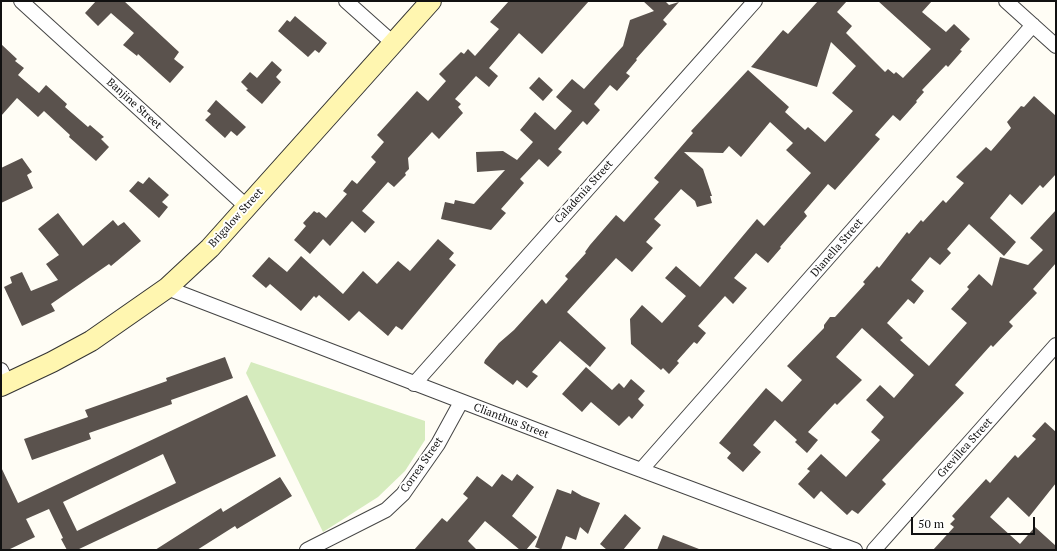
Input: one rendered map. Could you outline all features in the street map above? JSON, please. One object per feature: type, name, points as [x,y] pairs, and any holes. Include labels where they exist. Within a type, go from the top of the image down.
[{"type":"street","name":"Banjine Street","points":[[21,1],[246,207]]},
{"type":"street","points":[[346,1],[393,43]]},
{"type":"street","name":"Brigalow Street","points":[[3,379],[52,362],[91,341],[168,288],[210,248],[431,1]]},
{"type":"street","name":"Caladenia Street","points":[[414,384],[755,1]]},
{"type":"street","points":[[1006,1],[1056,46]]},
{"type":"street","name":"Dianella Street","points":[[641,470],[1033,25]]},
{"type":"street","name":"Clianthus Street","points":[[168,288],[461,402],[855,550]]},
{"type":"street","name":"Grevillea Street","points":[[874,550],[1056,345]]},
{"type":"street","name":"Correa Street","points":[[308,550],[386,510],[403,494],[438,444],[461,402]]},
{"type":"green space","points":[[251,362],[425,421],[425,440],[405,471],[378,497],[323,532],[246,373]]},
{"type":"building","points":[[96,1],[124,1],[179,52],[174,59],[184,67],[170,83],[138,54],[137,56],[123,45],[134,33],[111,13],[98,26],[85,13]]},
{"type":"building","points":[[509,1],[589,1],[542,54],[519,33],[489,68],[498,76],[489,87],[476,76],[455,99],[461,104],[458,107],[463,113],[439,139],[432,132],[408,158],[409,169],[405,173],[406,175],[394,187],[388,182],[362,211],[375,222],[365,233],[352,221],[330,246],[323,239],[310,254],[294,240],[306,226],[303,223],[314,211],[317,213],[319,212],[326,218],[347,194],[343,191],[352,180],[357,184],[376,162],[371,157],[384,142],[377,135],[417,91],[428,101],[446,81],[439,74],[461,52],[464,54],[468,49],[475,56],[499,29],[490,22]]},
{"type":"building","points":[[643,1],[665,1],[669,5],[679,2],[663,20],[667,24],[636,59],[637,60],[626,73],[630,76],[617,91],[610,85],[594,104],[600,110],[587,125],[583,121],[558,149],[562,152],[548,167],[539,159],[520,179],[524,183],[501,209],[506,213],[491,230],[441,219],[445,202],[454,204],[455,200],[474,204],[505,170],[477,172],[476,152],[503,151],[517,160],[533,142],[520,130],[535,112],[555,130],[572,111],[556,97],[572,79],[584,89],[623,46],[630,20],[654,11]]},
{"type":"building","points":[[818,1],[847,1],[837,12],[852,26],[846,33],[885,72],[888,69],[894,74],[896,72],[903,78],[931,49],[878,1],[932,1],[922,12],[946,32],[954,24],[970,39],[948,67],[946,65],[922,90],[924,92],[916,101],[917,102],[900,121],[893,115],[875,135],[880,139],[835,190],[828,184],[804,212],[807,216],[768,263],[756,253],[734,278],[747,288],[733,304],[725,296],[698,326],[706,333],[697,344],[694,342],[677,361],[679,363],[669,374],[663,368],[661,370],[631,344],[630,319],[642,305],[662,323],[686,296],[665,278],[676,266],[700,287],[757,219],[764,226],[811,173],[786,150],[793,143],[770,122],[741,157],[729,146],[723,153],[684,152],[703,169],[712,196],[710,196],[712,203],[697,207],[695,201],[681,189],[654,219],[661,225],[646,242],[653,248],[632,272],[616,258],[567,312],[606,348],[590,367],[560,341],[532,372],[538,376],[527,388],[517,380],[513,385],[484,363],[499,343],[514,330],[542,299],[546,304],[568,279],[565,276],[586,253],[585,252],[590,245],[616,215],[624,222],[659,182],[654,178],[693,133],[691,131],[748,70],[789,107],[785,112],[805,130],[808,127],[825,142],[853,111],[832,93],[856,66],[831,42],[817,87],[751,67],[783,30],[788,34]]},
{"type":"building","points":[[295,16],[327,43],[319,53],[315,50],[308,57],[278,31],[287,20],[290,22]]},
{"type":"building","points":[[1,44],[17,59],[15,61],[24,68],[18,75],[39,93],[46,85],[67,104],[65,107],[88,127],[90,125],[104,137],[101,139],[109,147],[96,161],[69,137],[70,135],[44,111],[38,117],[17,98],[1,116]]},
{"type":"building","points":[[272,61],[282,70],[276,77],[281,82],[262,104],[246,90],[248,89],[241,82],[250,72],[257,78]]},
{"type":"building","points":[[539,77],[553,90],[543,101],[529,88]]},
{"type":"building","points":[[1034,96],[1056,116],[1056,174],[1043,188],[1040,185],[1022,205],[1010,194],[990,218],[1016,242],[1004,256],[969,224],[947,249],[951,253],[940,265],[930,257],[911,280],[924,291],[914,304],[908,299],[887,323],[903,338],[900,340],[929,366],[967,323],[951,309],[969,289],[967,287],[979,274],[992,286],[1000,257],[1028,265],[1043,250],[1030,238],[1056,210],[1056,263],[1033,289],[1037,293],[1009,322],[1013,326],[993,347],[991,345],[955,385],[964,393],[882,480],[886,484],[858,514],[852,510],[847,515],[821,491],[814,499],[798,484],[810,471],[807,469],[821,454],[846,477],[880,440],[871,432],[884,417],[866,400],[880,385],[894,398],[914,375],[862,328],[836,357],[862,380],[837,405],[835,403],[808,432],[818,440],[807,453],[795,442],[797,440],[775,420],[753,445],[761,452],[743,472],[727,458],[731,453],[719,443],[766,388],[782,402],[802,380],[787,366],[824,328],[824,325],[830,317],[835,317],[865,284],[863,282],[877,266],[879,268],[907,232],[909,234],[921,220],[923,222],[943,200],[946,203],[964,183],[956,177],[986,147],[991,151],[1011,128],[1007,122],[1021,106],[1024,107]]},
{"type":"building","points":[[216,100],[246,127],[237,136],[231,131],[225,138],[205,120],[211,114],[207,111]]},
{"type":"building","points":[[22,158],[32,172],[27,175],[33,188],[1,203],[1,168]]},
{"type":"building","points":[[149,177],[169,195],[162,202],[168,207],[159,218],[129,191],[138,181],[143,184]]},
{"type":"building","points":[[58,213],[83,246],[113,220],[118,226],[124,222],[141,241],[111,266],[109,264],[51,304],[55,311],[22,326],[4,287],[12,283],[10,277],[22,272],[31,291],[58,280],[46,264],[59,255],[38,229]]},
{"type":"building","points":[[438,239],[454,253],[449,259],[456,265],[402,330],[396,326],[388,336],[359,311],[349,321],[319,295],[316,298],[314,296],[301,311],[270,284],[266,288],[252,276],[269,257],[287,272],[301,256],[343,294],[363,271],[377,284],[398,261],[410,271]]},
{"type":"building","points":[[225,357],[233,378],[171,400],[172,404],[89,433],[91,439],[32,460],[24,439],[88,417],[85,410],[167,381],[166,378]]},
{"type":"building","points":[[586,367],[612,390],[619,383],[624,388],[631,379],[645,391],[638,399],[644,405],[632,419],[629,416],[619,426],[591,402],[582,412],[562,394]]},
{"type":"building","points":[[247,395],[276,456],[77,550],[67,550],[49,509],[26,519],[35,537],[8,550],[1,550],[1,467],[18,503]],"holes":[[[163,454],[176,483],[77,531],[63,502]]]},
{"type":"building","points":[[1045,422],[1056,432],[1056,483],[1029,517],[1008,497],[990,517],[1020,544],[1035,527],[1056,546],[1056,550],[933,550],[954,527],[950,524],[955,519],[952,516],[986,479],[990,483],[1015,455],[1018,458],[1036,439],[1032,436]]},
{"type":"building","points":[[502,474],[512,481],[517,474],[534,487],[512,516],[537,537],[526,550],[520,550],[485,521],[468,541],[477,550],[414,550],[442,518],[447,522],[468,498],[463,494],[477,476],[492,487]]},
{"type":"building","points":[[280,477],[292,496],[237,529],[235,526],[197,550],[155,550],[221,508],[223,512]]},
{"type":"building","points":[[557,489],[571,494],[572,490],[582,496],[600,503],[588,534],[580,527],[576,540],[566,536],[561,550],[543,550],[535,547]]},
{"type":"building","points":[[625,514],[641,528],[623,550],[607,550],[600,544]]},
{"type":"building","points":[[663,535],[699,549],[699,550],[657,550]]}]
